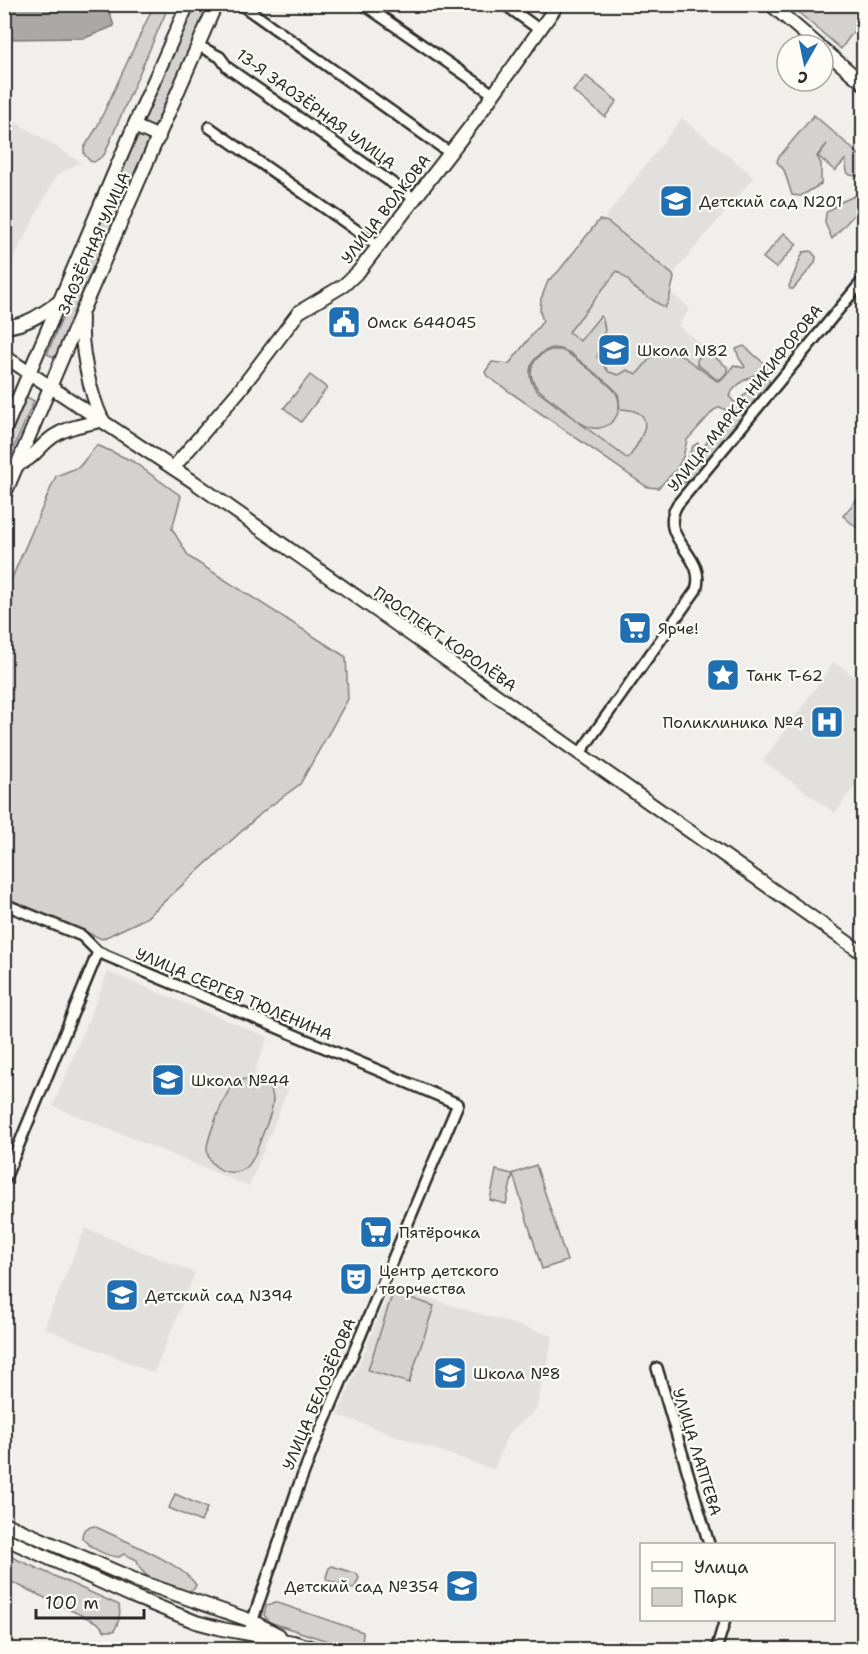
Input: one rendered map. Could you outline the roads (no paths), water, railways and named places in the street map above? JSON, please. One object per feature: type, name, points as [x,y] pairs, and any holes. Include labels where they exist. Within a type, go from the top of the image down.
[{"type":"main road","name":"ЗАОЗЁРНАЯ УЛИЦА","points":[[4,432],[188,4]]},
{"type":"main road","name":"ЗАОЗЁРНАЯ УЛИЦА","points":[[4,496],[216,4]]},
{"type":"main road","name":"УЛИЦА ВОЛКОВА","points":[[173,468],[239,391],[294,316],[309,304],[352,279],[450,153],[558,4]]},
{"type":"main road","points":[[770,4],[804,33]]},
{"type":"main road","points":[[835,59],[864,84]]},
{"type":"main road","points":[[134,126],[159,137]]},
{"type":"main road","points":[[4,327],[21,325],[30,321],[61,300]]},
{"type":"main road","points":[[17,465],[27,461],[43,444],[63,431],[73,426],[103,420],[96,406],[87,367],[82,335],[83,309]]},
{"type":"main road","name":"ПРОСПЕКТ КОРОЛЁВА","points":[[4,356],[173,468],[864,954]]},
{"type":"main road","points":[[4,1523],[293,1646],[319,1650]]},
{"type":"main road","points":[[4,1538],[173,1613],[222,1629],[250,1627]]},
{"type":"street","points":[[363,4],[494,94]]},
{"type":"street","points":[[504,4],[540,30]]},
{"type":"street","points":[[243,6],[450,153]]},
{"type":"street","name":"13-Я ЗАОЗЁРНАЯ УЛИЦА","points":[[199,46],[220,57],[228,68],[415,199]]},
{"type":"street","points":[[208,127],[379,246]]},
{"type":"street","name":"УЛИЦА МАРКА НИКИФОРОВА","points":[[580,753],[696,590],[698,581],[694,562],[677,540],[674,531],[672,515],[677,505],[864,279]]},
{"type":"street","name":"УЛИЦА СЕРГЕЯ ТЮЛЕНИНА","points":[[4,904],[82,936],[98,952],[458,1104]]},
{"type":"street","points":[[4,1181],[98,952]]},
{"type":"street","name":"УЛИЦА БЕЛОЗЁРОВА","points":[[250,1627],[315,1444],[458,1104]]},
{"type":"street","name":"УЛИЦА ЛАПТЕВА","points":[[657,1368],[708,1543]]},
{"type":"street","points":[[716,1650],[725,1621]]},
{"type":"place","name":"Детский сад N201","points":[[676,201]]},
{"type":"place","name":"Омск 644045","points":[[344,322]]},
{"type":"place","name":"Школа N82","points":[[614,350]]},
{"type":"place","name":"Ярче!","points":[[635,628]]},
{"type":"place","name":"Танк Т-62","points":[[723,675]]},
{"type":"place","name":"Поликлиника №4","points":[[827,722]]},
{"type":"place","name":"Школа №44","points":[[168,1080]]},
{"type":"place","name":"Пятёрочка","points":[[376,1232]]},
{"type":"place","name":"Центр детского творчества","points":[[356,1279]]},
{"type":"place","name":"Детский сад N394","points":[[122,1295]]},
{"type":"place","name":"Школа №8","points":[[450,1373]]},
{"type":"place","name":"Детский сад №354","points":[[462,1586]]}]
